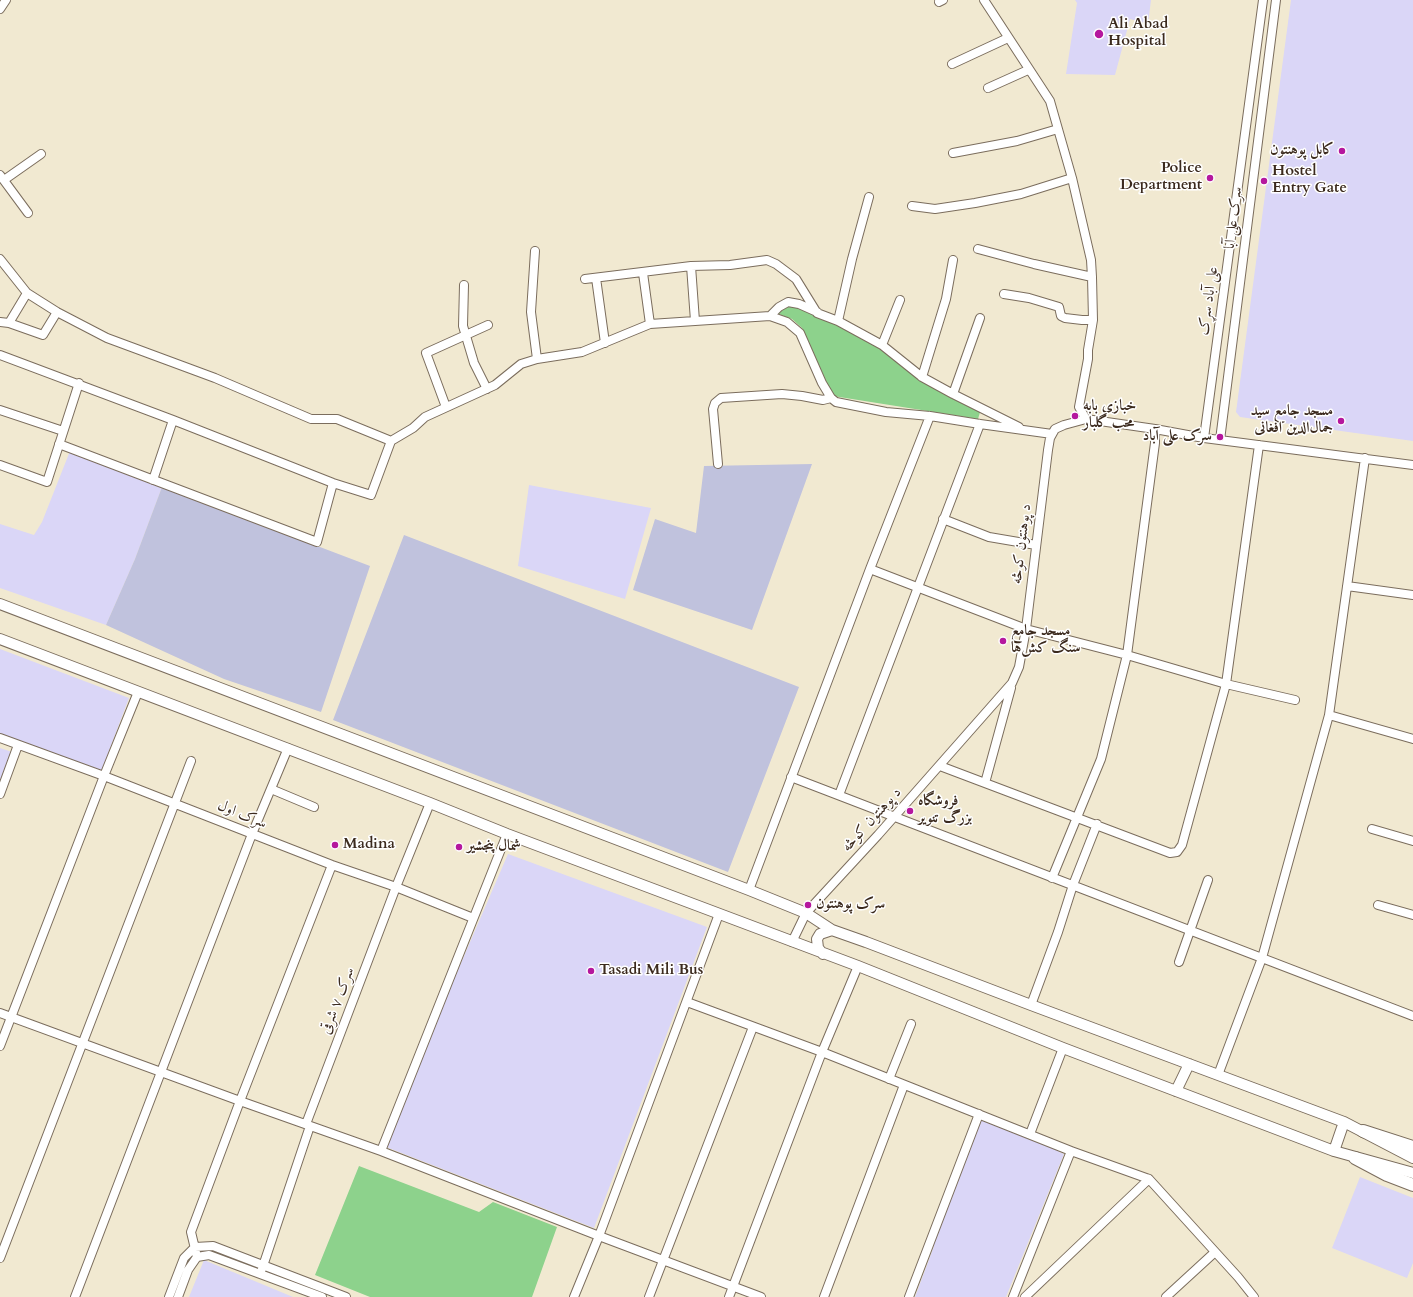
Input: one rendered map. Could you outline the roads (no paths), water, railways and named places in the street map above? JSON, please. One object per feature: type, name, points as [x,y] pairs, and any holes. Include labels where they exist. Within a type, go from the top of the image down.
[{"type":"highway","points":[[1363,1131],[1413,1147]]},
{"type":"highway","points":[[1355,1158],[1387,1175],[1413,1185]]},
{"type":"main road","points":[[0,604],[749,890],[806,913],[832,930],[1344,1122],[1413,1158]]},
{"type":"main road","points":[[0,639],[288,748],[507,834],[858,966],[1063,1048],[1334,1151],[1413,1173]]},
{"type":"main road","points":[[823,954],[818,948],[817,939],[820,934],[832,930]]},
{"type":"main road","points":[[1176,1091],[1189,1064]]},
{"type":"main road","points":[[1334,1151],[1344,1122]]},
{"type":"street","points":[[0,9],[6,0]]},
{"type":"street","points":[[984,0],[1028,70],[1050,101],[1072,178],[1091,260],[1092,277],[1093,320],[1088,359],[1079,407],[1086,419]]},
{"type":"street","name":"علی آباد سړک","points":[[1204,438],[1263,0]]},
{"type":"street","name":"سرک علی آبا","points":[[1220,440],[1276,0]]},
{"type":"street","points":[[952,64],[1008,38]]},
{"type":"street","points":[[988,88],[1028,70]]},
{"type":"street","points":[[952,153],[1017,141],[1058,129]]},
{"type":"street","points":[[28,213],[2,178],[41,154]]},
{"type":"street","points":[[912,206],[934,209],[975,203],[1021,194],[1072,178]]},
{"type":"street","points":[[1238,184],[1252,186]]},
{"type":"street","points":[[838,321],[852,259],[869,196]]},
{"type":"street","points":[[978,249],[1034,264],[1092,277]]},
{"type":"street","points":[[535,251],[532,312],[537,359]]},
{"type":"street","points":[[0,259],[27,293],[57,312],[106,338],[215,378],[312,419],[337,419],[391,441]]},
{"type":"street","points":[[585,280],[690,266],[730,265],[767,260],[776,264],[796,279],[817,313]]},
{"type":"street","points":[[922,377],[946,299],[953,260]]},
{"type":"street","points":[[690,266],[696,321]]},
{"type":"street","points":[[643,273],[650,324]]},
{"type":"street","points":[[596,278],[605,343]]},
{"type":"street","points":[[464,285],[463,326],[474,363],[487,389]]},
{"type":"street","points":[[9,323],[27,293]]},
{"type":"street","points":[[1004,294],[1029,298],[1059,307],[1061,316],[1065,318],[1093,320]]},
{"type":"street","points":[[882,345],[900,300]]},
{"type":"street","points":[[770,316],[779,307],[788,302],[799,304],[838,321],[882,345],[922,377],[1025,430]]},
{"type":"street","points":[[0,322],[9,323],[43,335],[57,312]]},
{"type":"street","points":[[0,355],[80,384],[333,483],[371,495],[391,441],[413,428],[425,417],[496,385],[521,364],[537,359],[582,352],[650,324],[770,316],[787,322],[800,333],[822,383],[827,399]]},
{"type":"street","points":[[953,394],[980,318]]},
{"type":"street","points":[[446,407],[426,353],[488,325]]},
{"type":"street","points":[[0,465],[47,482],[80,384]]},
{"type":"street","points":[[718,464],[713,409],[716,403],[721,398],[782,394],[827,399],[886,412],[930,416],[1052,434],[1055,429],[1064,425],[1086,419],[1204,438],[1413,465]]},
{"type":"street","points":[[0,410],[63,431]]},
{"type":"street","points":[[749,890],[870,569],[930,416]]},
{"type":"street","points":[[153,480],[173,420]]},
{"type":"street","points":[[839,795],[919,588],[943,519],[980,424]]},
{"type":"street","points":[[1052,878],[1101,759],[1127,655],[1155,443],[1155,429]]},
{"type":"street","name":"د پوهنتون کوڅه","points":[[792,942],[806,913],[940,766],[1012,683],[1019,667],[1026,629],[1048,450],[1052,434]]},
{"type":"street","points":[[59,444],[317,542],[333,483]]},
{"type":"street","points":[[940,766],[1076,818],[1097,824],[1170,853],[1177,852],[1182,845],[1226,684],[1259,445]]},
{"type":"street","points":[[1218,1075],[1262,958],[1330,715],[1365,458]]},
{"type":"street","points":[[943,519],[989,537],[1036,545]]},
{"type":"street","points":[[870,569],[1026,629],[1127,655],[1226,684],[1295,700]]},
{"type":"street","points":[[1347,586],[1413,595]]},
{"type":"street","points":[[984,783],[1012,683]]},
{"type":"street","points":[[0,1046],[138,692]]},
{"type":"street","points":[[1330,715],[1413,739]]},
{"type":"street","name":"سرک‌ اول","points":[[0,738],[104,776],[332,865],[396,887],[473,918]]},
{"type":"street","points":[[0,794],[18,745]]},
{"type":"street","points":[[75,1297],[252,834],[288,748]]},
{"type":"street","points":[[0,1258],[191,761]]},
{"type":"street","points":[[791,777],[1413,1016]]},
{"type":"street","points":[[271,789],[314,806]]},
{"type":"street","name":"سرک ۷ شرقی","points":[[260,1274],[308,1125],[396,887],[430,803]]},
{"type":"street","points":[[1031,1005],[1058,932],[1073,885],[1097,824]]},
{"type":"street","points":[[1372,829],[1413,841]]},
{"type":"street","points":[[381,1151],[507,834]]},
{"type":"street","points":[[197,1258],[191,1232],[240,1101],[332,865]]},
{"type":"street","points":[[1179,962],[1208,880]]},
{"type":"street","points":[[1378,905],[1413,915]]},
{"type":"street","points":[[574,1297],[599,1236],[719,914]]},
{"type":"street","points":[[729,1297],[822,1052],[858,966]]},
{"type":"street","points":[[687,1002],[822,1052],[1071,1151],[1149,1179],[1254,1297]]},
{"type":"street","points":[[0,1013],[82,1044],[381,1151],[761,1297]]},
{"type":"street","points":[[889,1079],[911,1024]]},
{"type":"street","points":[[649,1297],[753,1027]]},
{"type":"street","points":[[1030,1134],[1063,1048]]},
{"type":"street","points":[[824,1297],[904,1084]]},
{"type":"street","points":[[910,1297],[979,1114]]},
{"type":"street","points":[[1013,1297],[1071,1151]]},
{"type":"street","points":[[1026,1297],[1149,1179]]},
{"type":"street","points":[[169,1297],[184,1258],[195,1247],[213,1246],[346,1297]]},
{"type":"street","points":[[1166,1297],[1215,1252]]},
{"type":"street","points":[[178,1297],[188,1270],[197,1258],[210,1255],[322,1297]]},
{"type":"place","name":"Ali Abad Hospital","points":[[1099,34]]},
{"type":"place","name":"کابل پوهنتون","points":[[1342,151]]},
{"type":"place","name":"Police Department","points":[[1210,178]]},
{"type":"place","name":"Hostel Entry Gate","points":[[1264,181]]},
{"type":"place","name":"خبازی بابه محب گلبار","points":[[1075,416]]},
{"type":"place","name":"مسجد جامع سید جمال‌الدین افغانی","points":[[1341,421]]},
{"type":"place","name":"سرک علی آباد","points":[[1220,437]]},
{"type":"place","name":"مسجد جامع سنگ کش‌ها","points":[[1003,641]]},
{"type":"place","name":"فروشگاه بزرگ تنویر","points":[[910,811]]},
{"type":"place","name":"Madina","points":[[335,845]]},
{"type":"place","name":"شمال پنجشیر","points":[[459,847]]},
{"type":"place","name":"سرک پوهنتون","points":[[808,905]]},
{"type":"place","name":"Tasadi Mili Bus","points":[[591,971]]}]
